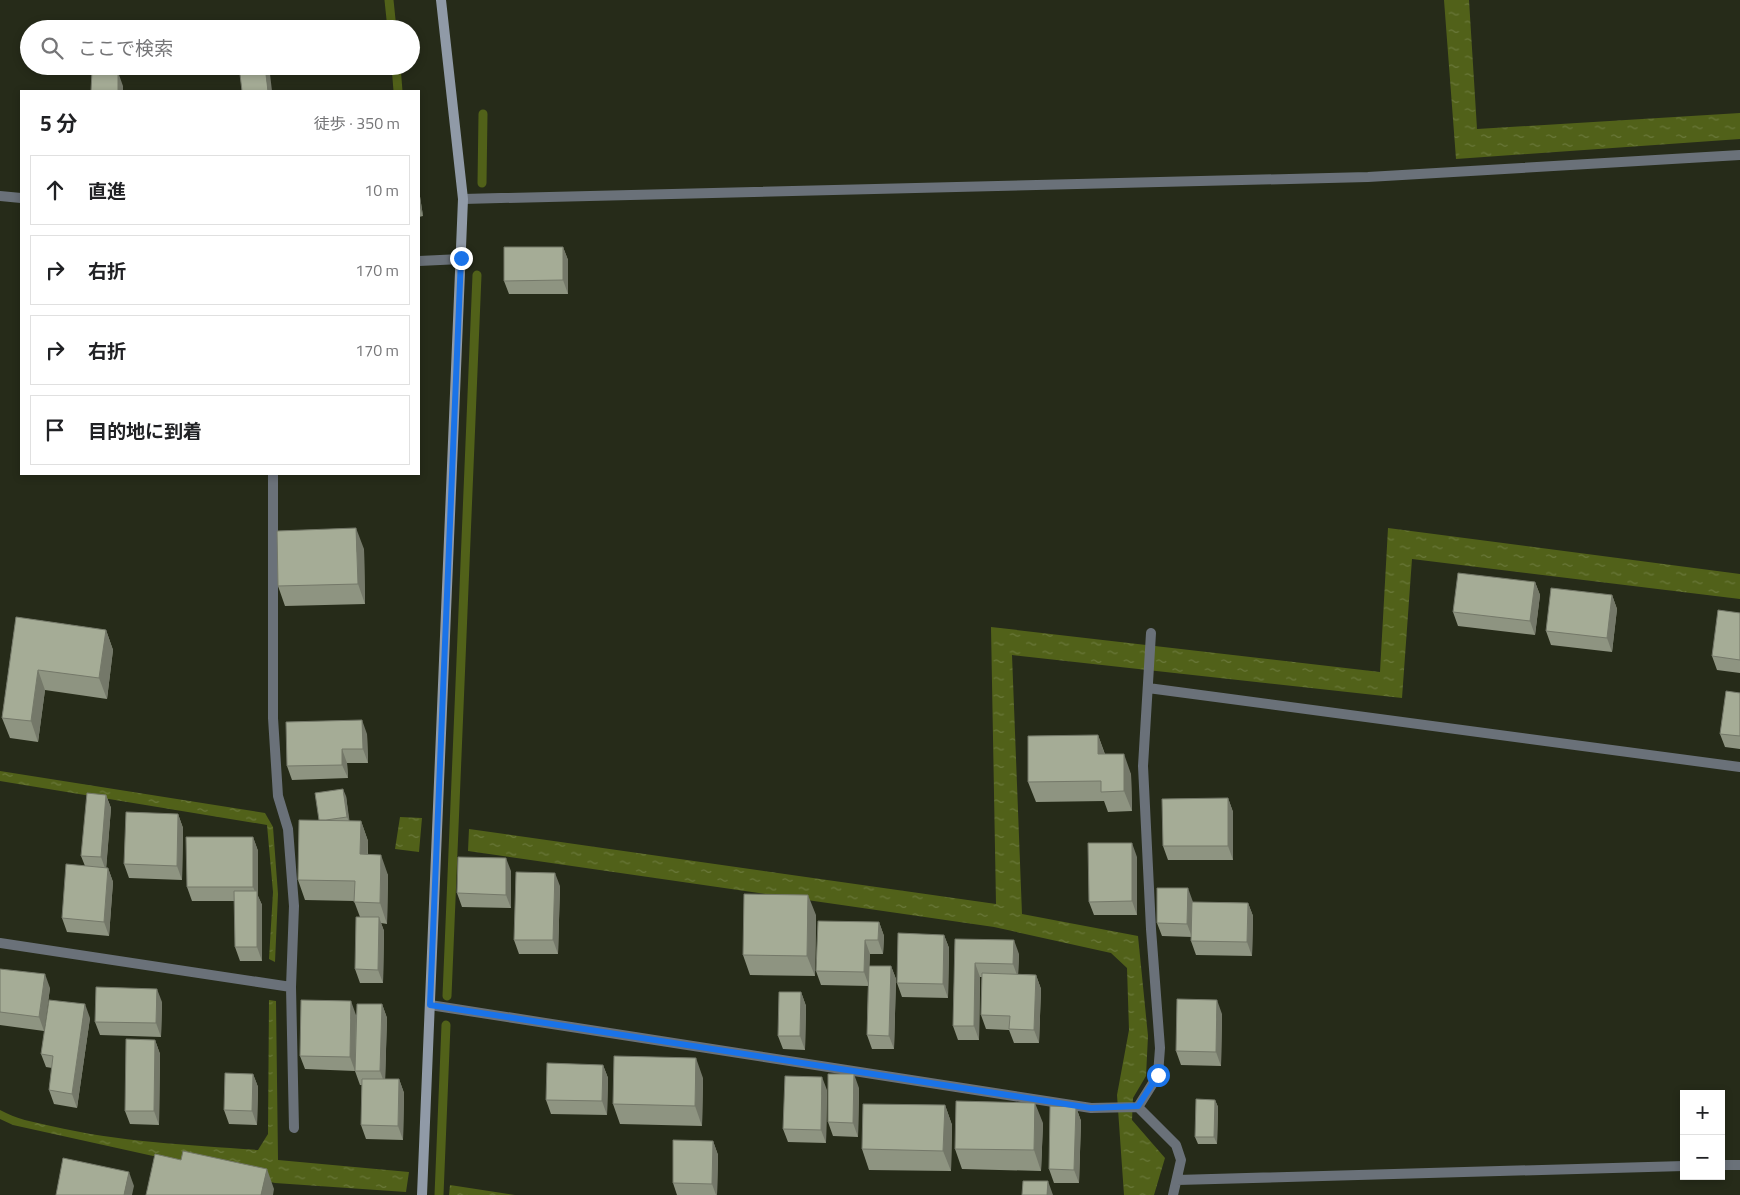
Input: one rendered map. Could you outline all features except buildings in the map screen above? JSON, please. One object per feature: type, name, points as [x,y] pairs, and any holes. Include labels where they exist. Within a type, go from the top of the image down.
[{"type":"street","points":[[422,1195],[463,199],[441,0]]},
{"type":"street","points":[[463,199],[1368,177],[1740,155]]},
{"type":"street","points":[[0,196],[20,198]]},
{"type":"street","points":[[420,261],[461,258]]},
{"type":"street","points":[[273,475],[273,718],[278,796],[288,830],[294,906],[291,987],[294,1128]]},
{"type":"street","points":[[1138,1106],[1158,1075],[1160,1048],[1143,766],[1152,633]]},
{"type":"street","points":[[1148,688],[1740,767]]},
{"type":"street","points":[[0,943],[291,987]]},
{"type":"street","points":[[430,1005],[1091,1108],[1138,1106],[1176,1145],[1181,1160],[1172,1195]]},
{"type":"street","points":[[1725,1165],[1740,1165]]},
{"type":"street","points":[[1177,1180],[1680,1166]]},
{"type":"water","points":[[1444,0],[1469,0],[1477,129],[1740,113],[1740,139],[1456,159]]},
{"type":"water","points":[[1388,528],[1740,574],[1740,599],[1412,559],[1402,698],[1012,655],[1022,914],[1138,936],[1148,1036],[1146,1076],[1133,1098],[1132,1120],[1165,1158],[1154,1195],[1124,1195],[1117,1095],[1129,1030],[1127,968],[1111,953],[994,927],[468,851],[469,829],[996,904],[991,627],[1380,672]]},
{"type":"water","points":[[0,771],[265,813],[273,827],[278,894],[275,962],[269,959],[273,892],[267,825],[0,781]]},
{"type":"water","points":[[400,817],[422,818],[419,852],[395,849]]},
{"type":"water","points":[[269,1000],[276,1001],[278,1160],[409,1172],[406,1192],[275,1183],[13,1125],[0,1119],[0,1110],[31,1122],[102,1136],[258,1150],[268,1134]]},
{"type":"water","points":[[450,1185],[515,1195],[449,1195]]},
{"type":"waterway","points":[[389,0],[391,20]]},
{"type":"waterway","points":[[397,75],[398,90]]},
{"type":"waterway","points":[[482,183],[483,114]]},
{"type":"waterway","points":[[447,996],[477,275]]},
{"type":"waterway","points":[[439,1195],[446,1025]]},
{"type":"route","points":[[461,258],[430,1005],[1091,1108],[1138,1106],[1158,1075]]}]
